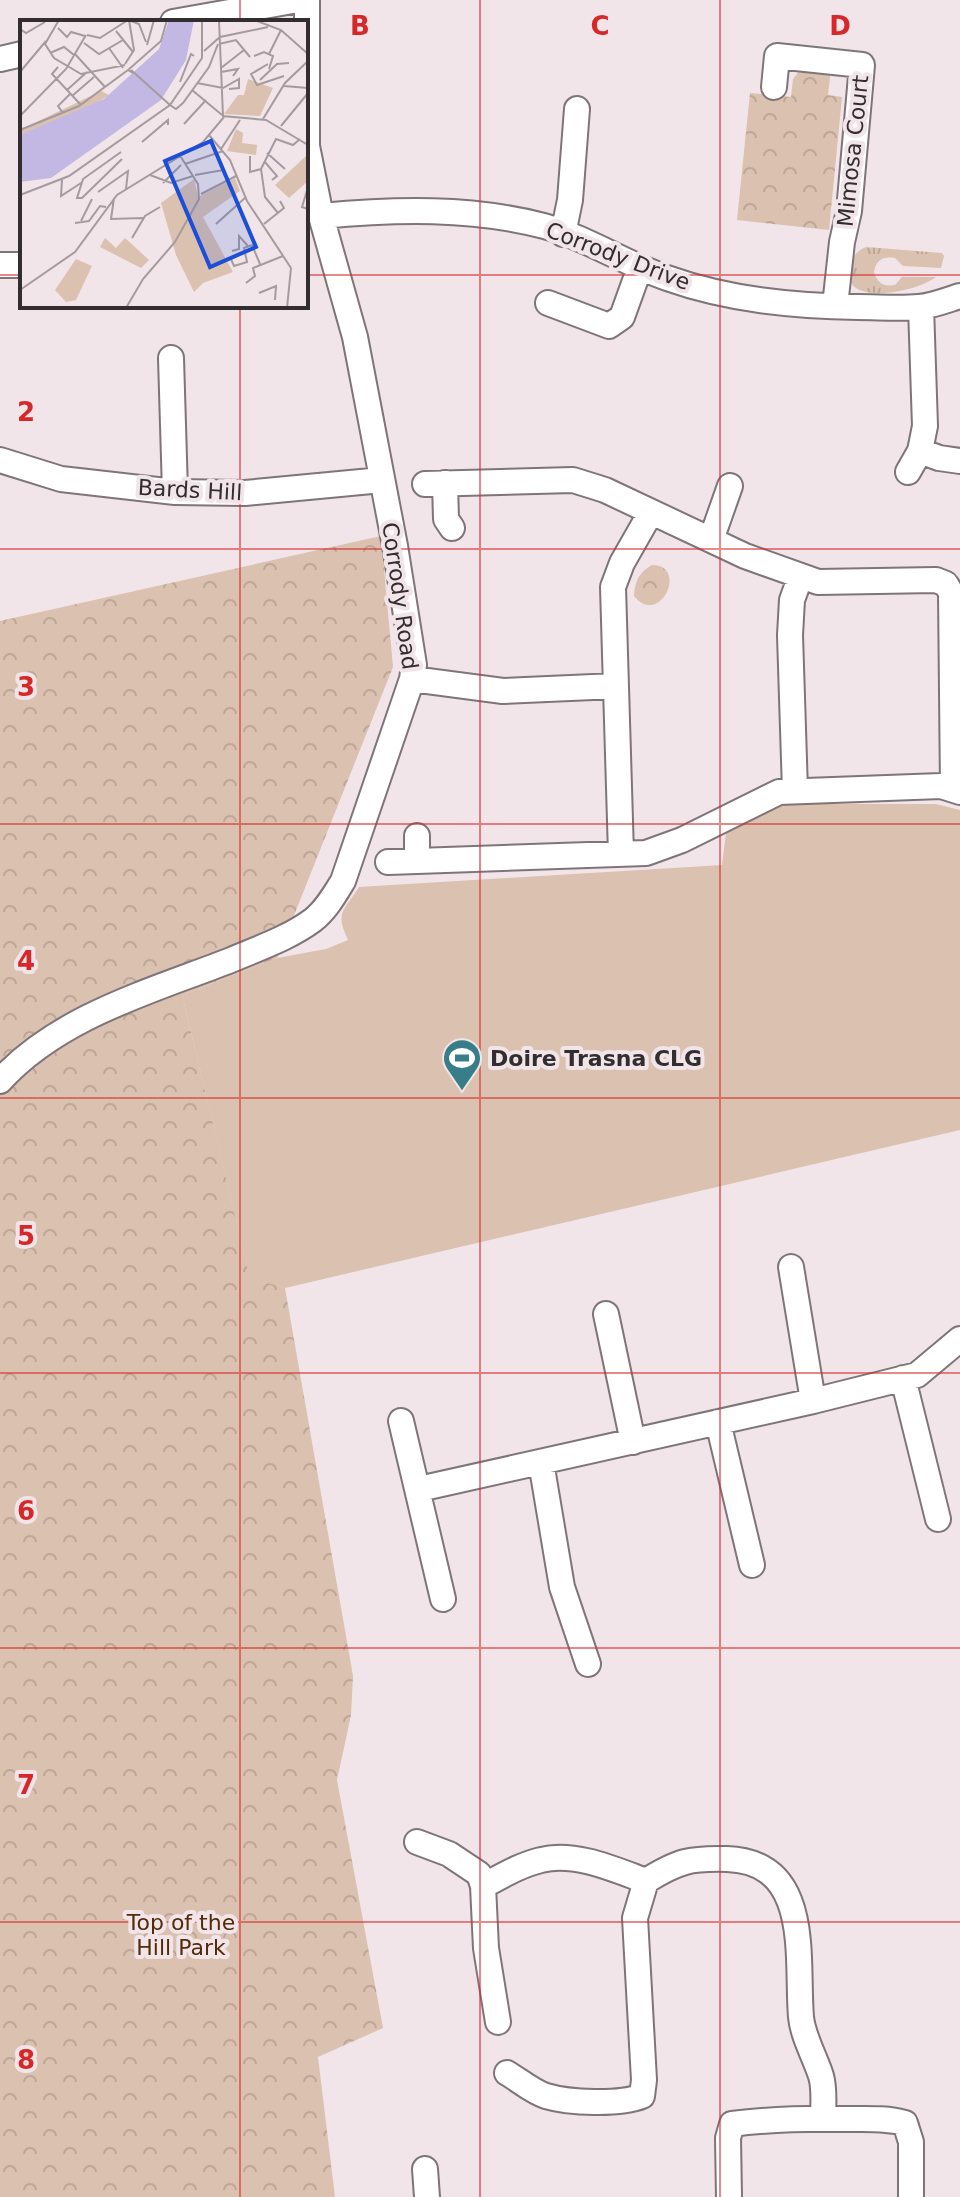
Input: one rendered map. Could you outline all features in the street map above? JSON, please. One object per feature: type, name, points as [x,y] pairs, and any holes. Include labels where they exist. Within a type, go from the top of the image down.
[{"type":"street","points":[[184,20],[298,0]]},
{"type":"street","points":[[0,59],[20,54]]},
{"type":"street","name":"Mimosa Court","points":[[774,87],[777,56],[862,65],[849,211],[842,242],[835,306]]},
{"type":"street","points":[[563,234],[570,200],[577,109]]},
{"type":"street","name":"Corrody Road","points":[[0,1081],[54,1036],[96,1014],[280,940],[315,919],[343,881],[412,679],[414,665],[355,337],[321,216],[308,151]]},
{"type":"street","name":"Corrody Drive","points":[[321,216],[380,210],[443,210],[497,217],[545,227],[667,278],[724,295],[763,302],[921,307],[960,296]]},
{"type":"street","points":[[548,303],[609,326],[622,317],[640,267]]},
{"type":"street","points":[[921,307],[926,407],[914,462],[939,458],[960,461]]},
{"type":"street","points":[[171,358],[175,492]]},
{"type":"street","name":"Bards Hill","points":[[0,460],[61,479],[175,492],[245,493],[382,480]]},
{"type":"street","points":[[388,862],[646,853],[682,840],[779,792],[941,786],[956,790],[951,593],[946,584],[936,580],[818,582],[800,578],[605,490],[573,480],[435,483],[446,519],[452,528]]},
{"type":"street","points":[[711,540],[730,486]]},
{"type":"street","points":[[621,854],[613,587],[622,563],[651,512]]},
{"type":"street","points":[[795,791],[790,635],[792,600],[800,578]]},
{"type":"street","points":[[412,679],[503,691],[616,686]]},
{"type":"street","points":[[417,836],[417,861]]},
{"type":"street","points":[[791,1267],[813,1401]]},
{"type":"street","points":[[606,1314],[633,1442]]},
{"type":"street","points":[[419,1489],[917,1375],[960,1339]]},
{"type":"street","points":[[903,1378],[938,1519]]},
{"type":"street","points":[[401,1421],[443,1599]]},
{"type":"street","points":[[718,1422],[752,1565]]},
{"type":"street","points":[[541,1462],[562,1587],[588,1664]]},
{"type":"street","points":[[417,1842],[463,1861],[479,1874],[483,1886],[486,1948],[498,2022]]},
{"type":"street","points":[[507,2073],[545,2096],[628,2102],[642,2096],[644,2080],[635,1918],[646,1881],[670,1866],[696,1858],[736,1859],[763,1868],[781,1884],[799,1932],[801,2021],[822,2079],[823,2119]]},
{"type":"street","points":[[483,1886],[513,1869],[545,1859],[576,1860],[646,1881]]},
{"type":"street","points":[[729,2197],[728,2138],[732,2124],[773,2119],[892,2120],[905,2123],[911,2142],[911,2197]]},
{"type":"street","points":[[425,2169],[427,2197]]},
{"type":"green space","points":[[831,69],[828,95],[842,97],[829,230],[737,220],[750,93],[791,97],[793,79],[800,70]]},
{"type":"green space","points":[[866,247],[942,253],[944,256],[941,268],[903,266],[895,258],[881,260],[874,272],[884,285],[895,285],[902,277],[936,277],[909,289],[874,293],[856,288],[849,277],[852,259]]},
{"type":"green space","name":"Top of the Hill Park","points":[[381,536],[393,667],[277,958],[182,995],[250,1277],[285,1288],[353,1676],[351,1715],[337,1780],[383,2028],[318,2057],[335,2197],[0,2197],[0,621]]},
{"type":"green space","points":[[652,565],[663,568],[668,574],[669,583],[667,592],[653,605],[644,604],[634,596],[638,578]]},
{"type":"green space","name":"Doire Trasna CLG","points":[[778,804],[936,804],[960,810],[960,1130],[285,1288],[250,1278],[182,995],[277,958],[326,949],[348,940],[342,923],[343,912],[359,887],[722,865],[726,833]]},
{"type":"place","name":"Doire Trasna CLG","points":[[462,1092]]}]
